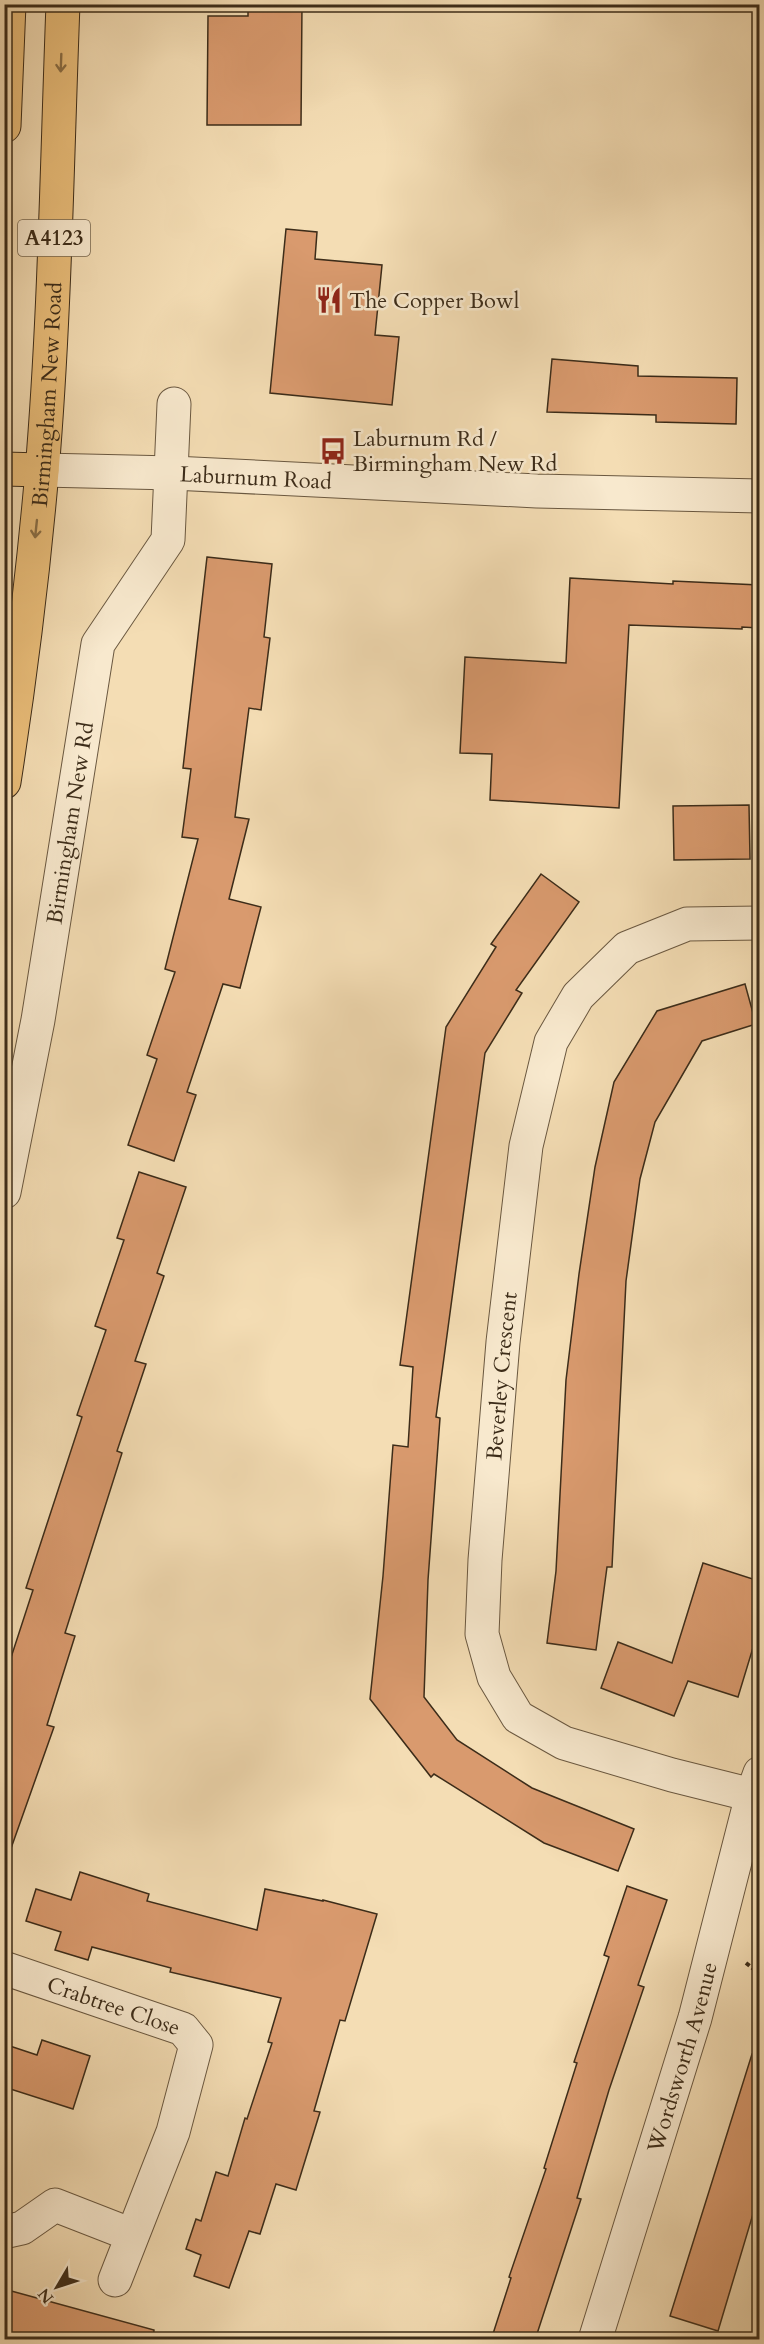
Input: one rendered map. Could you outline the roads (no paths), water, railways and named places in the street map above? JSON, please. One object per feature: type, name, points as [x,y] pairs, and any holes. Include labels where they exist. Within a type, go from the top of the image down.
[{"type":"highway","points":[[4,126],[9,4]]},
{"type":"highway","name":"Birmingham New Road","points":[[4,782],[25,646],[42,470],[51,320],[63,4]]},
{"type":"highway","points":[[4,469],[42,470]]},
{"type":"street","name":"Birmingham New Rd","points":[[4,1192],[38,1020],[98,644],[168,540],[173,473],[174,404]]},
{"type":"street","name":"Laburnum Road","points":[[42,470],[173,473],[537,491],[759,496]]},
{"type":"street","name":"Beverley Crescent","points":[[755,1784],[672,1775],[564,1743],[518,1717],[494,1677],[482,1634],[485,1560],[507,1308],[526,1146],[551,1042],[578,996],[627,948],[687,924],[759,923]]},
{"type":"street","name":"Wordsworth Avenue","points":[[595,2340],[694,2018],[755,1784]]},
{"type":"street","name":"Crabtree Close","points":[[4,1968],[183,2029],[196,2045],[173,2132],[115,2280]]},
{"type":"street","points":[[4,2232],[22,2228],[55,2205],[132,2235]]},
{"type":"place","name":"The Copper Bowl","points":[[329,300]]},
{"type":"place","name":"Laburnum Rd / Birmingham New Rd","points":[[333,451]]}]
